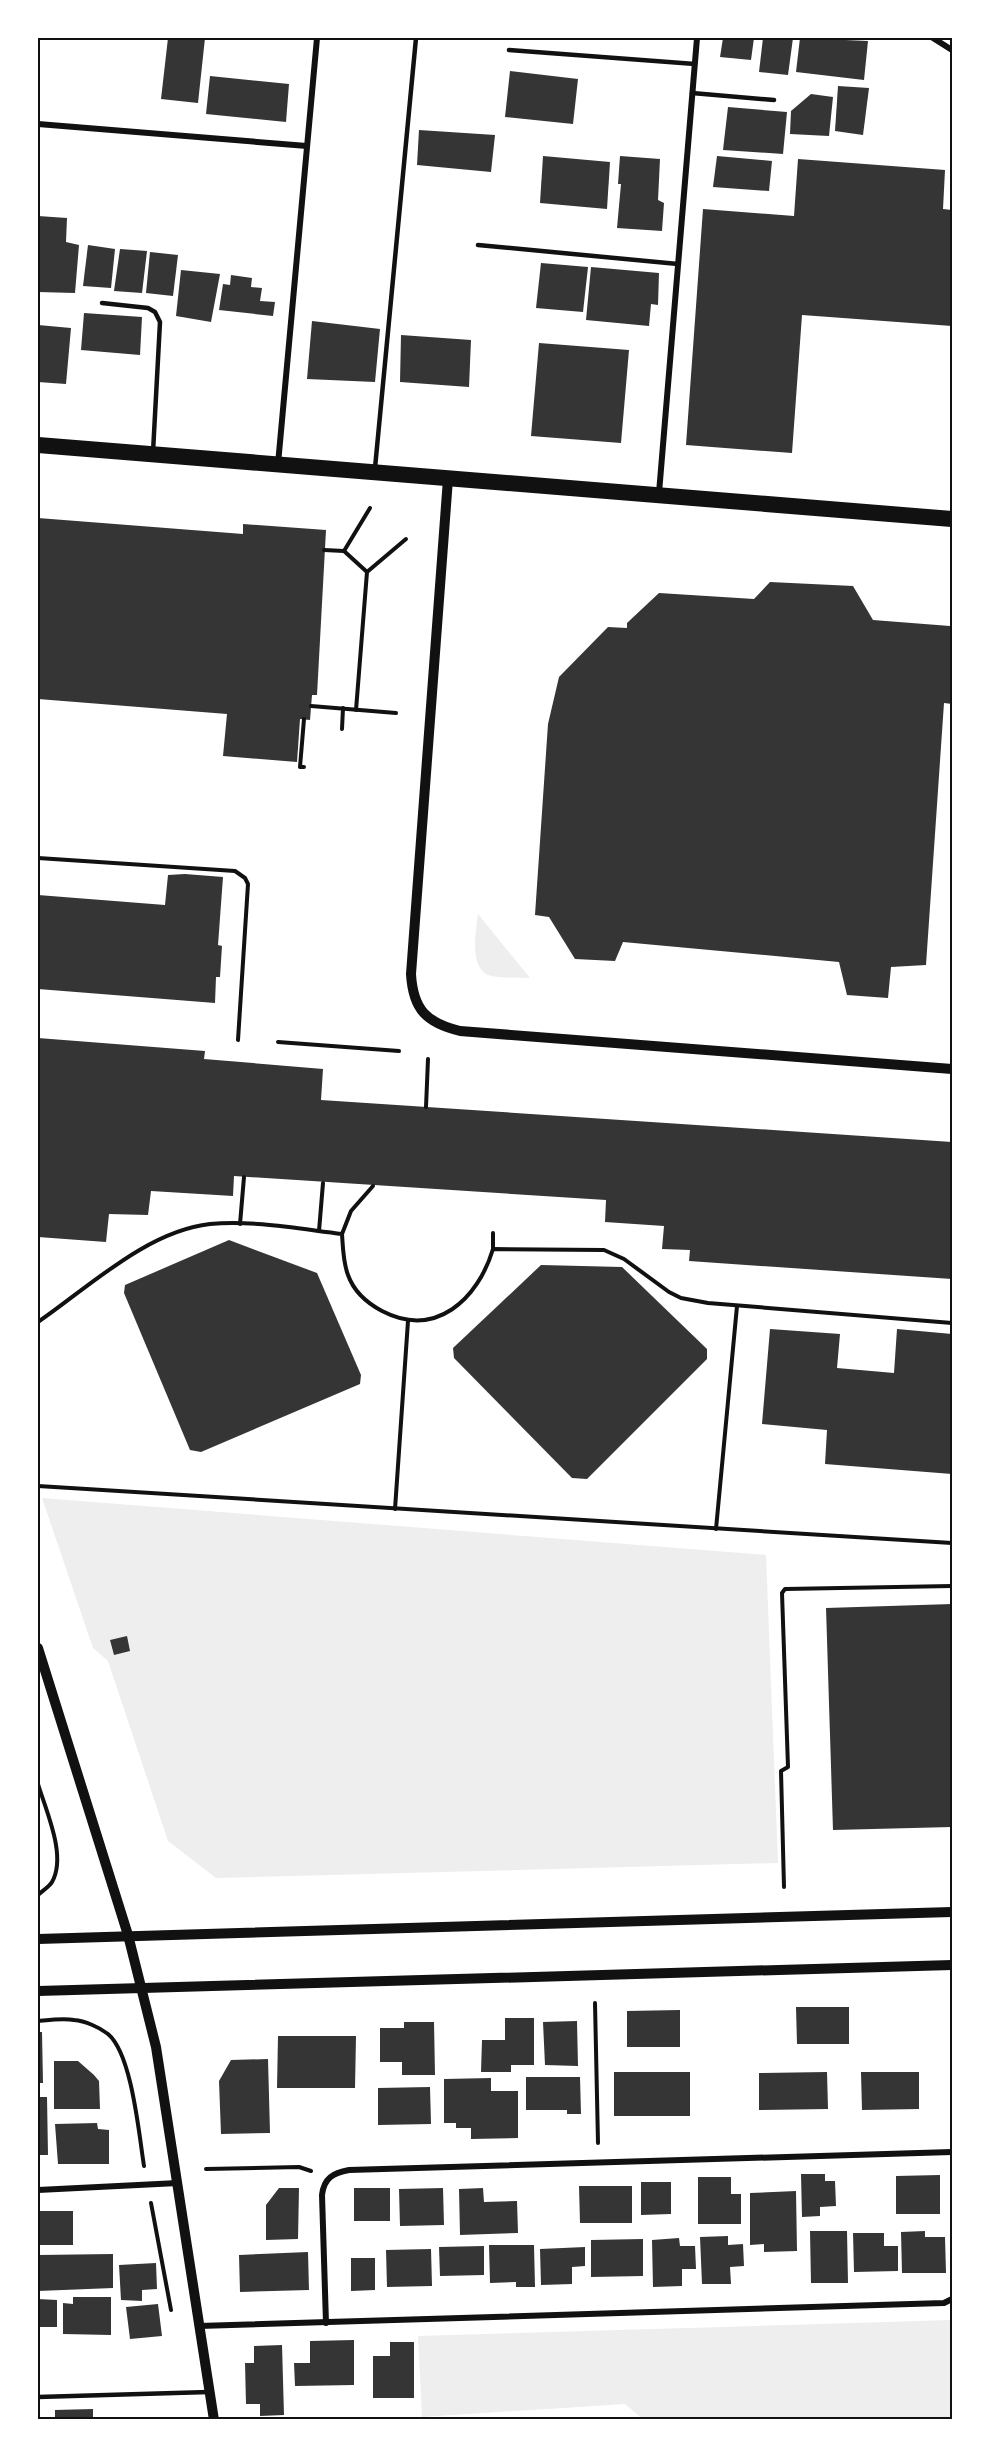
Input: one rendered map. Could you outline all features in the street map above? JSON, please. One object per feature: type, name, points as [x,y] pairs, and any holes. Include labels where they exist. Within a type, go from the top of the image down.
[{"type":"highway","points":[[38,445],[952,519]]},
{"type":"street","points":[[278,464],[317,38]]},
{"type":"street","points":[[658,496],[697,38]]},
{"type":"street","points":[[933,38],[952,50]]},
{"type":"street","points":[[38,124],[307,146]]},
{"type":"street","points":[[448,479],[411,974],[415,998],[421,1011],[431,1021],[442,1027],[460,1031],[952,1069]]},
{"type":"street","points":[[38,1648],[128,1935],[156,2047],[214,2420]]},
{"type":"street","points":[[38,1939],[952,1912]]},
{"type":"street","points":[[38,1991],[952,1965]]},
{"type":"street","points":[[326,2323],[322,2195],[323,2186],[335,2172],[952,2152]]},
{"type":"street","points":[[38,2190],[178,2183]]},
{"type":"street","points":[[199,2326],[944,2303],[952,2299]]},
{"type":"lane","points":[[375,473],[416,38]]},
{"type":"lane","points":[[509,50],[695,64]]},
{"type":"lane","points":[[692,93],[774,100]]},
{"type":"lane","points":[[478,245],[678,264]]},
{"type":"lane","points":[[102,303],[148,309],[155,312],[160,322],[152,454]]},
{"type":"lane","points":[[38,2397],[210,2392]]},
{"type":"path","points":[[344,551],[370,508]]},
{"type":"path","points":[[356,710],[367,572],[406,539]]},
{"type":"path","points":[[324,550],[344,551],[367,572]]},
{"type":"path","points":[[311,706],[396,713]]},
{"type":"path","points":[[342,729],[343,708]]},
{"type":"path","points":[[304,719],[300,767],[304,767]]},
{"type":"path","points":[[38,858],[235,871],[240,874],[248,884],[238,1040]]},
{"type":"path","points":[[278,1042],[399,1051]]},
{"type":"path","points":[[426,1107],[428,1059]]},
{"type":"path","points":[[240,1224],[244,1177]]},
{"type":"path","points":[[319,1231],[323,1183]]},
{"type":"path","points":[[373,1186],[351,1211],[342,1234],[345,1267],[348,1277],[361,1296],[372,1306],[408,1321],[437,1317],[469,1296],[480,1280],[493,1249],[493,1233]]},
{"type":"path","points":[[38,1322],[152,1242],[192,1228],[211,1224],[240,1224],[342,1234]]},
{"type":"path","points":[[493,1249],[604,1250],[624,1259],[669,1292],[681,1298],[708,1304],[952,1323]]},
{"type":"path","points":[[716,1529],[737,1306]]},
{"type":"path","points":[[395,1509],[408,1321]]},
{"type":"path","points":[[38,1486],[952,1543]]},
{"type":"path","points":[[784,1887],[781,1771],[788,1767],[782,1593],[785,1589],[952,1586]]},
{"type":"path","points":[[38,1785],[58,1853],[57,1868],[51,1883],[38,1895]]},
{"type":"path","points":[[595,2003],[598,2134]]},
{"type":"path","points":[[38,2021],[74,2019],[109,2035],[117,2048],[131,2084],[147,2185],[174,2322]]},
{"type":"path","points":[[206,2169],[299,2167],[328,2179]]},
{"type":"shaded area","points":[[478,914],[530,978],[493,976],[482,971],[478,964],[475,947]]},
{"type":"shaded area","points":[[42,1498],[766,1555],[778,1863],[216,1878],[168,1841],[108,1661],[93,1648]]},
{"type":"shaded area","points":[[952,2320],[952,2419],[644,2420],[625,2404],[422,2417],[418,2336]]},
{"type":"building","points":[[168,38],[205,38],[198,103],[161,99]]},
{"type":"building","points":[[723,38],[754,38],[751,60],[720,57]]},
{"type":"building","points":[[763,38],[793,38],[788,75],[759,72]]},
{"type":"building","points":[[800,38],[868,41],[864,80],[796,72]]},
{"type":"building","points":[[510,71],[578,79],[573,124],[505,117]]},
{"type":"building","points":[[210,76],[289,84],[286,122],[206,114]]},
{"type":"building","points":[[838,86],[869,88],[863,135],[835,131]]},
{"type":"building","points":[[811,94],[833,97],[829,136],[790,134],[791,111]]},
{"type":"building","points":[[728,107],[787,112],[783,154],[723,150]]},
{"type":"building","points":[[419,130],[495,135],[491,172],[417,165]]},
{"type":"building","points":[[543,156],[610,162],[607,209],[540,203]]},
{"type":"building","points":[[620,156],[660,159],[658,200],[664,203],[662,231],[617,228],[621,184],[618,184]]},
{"type":"building","points":[[717,156],[772,161],[769,191],[713,187]]},
{"type":"building","points":[[798,159],[945,170],[943,209],[952,210],[952,326],[802,315],[792,453],[686,445],[703,209],[794,216]]},
{"type":"building","points":[[38,216],[67,218],[66,242],[79,245],[75,293],[38,292]]},
{"type":"building","points":[[88,245],[115,249],[111,288],[83,286]]},
{"type":"building","points":[[120,249],[147,251],[142,293],[114,291]]},
{"type":"building","points":[[150,252],[178,255],[173,296],[146,293]]},
{"type":"building","points":[[541,263],[588,267],[583,312],[536,308]]},
{"type":"building","points":[[591,267],[659,273],[658,305],[651,304],[649,326],[586,320]]},
{"type":"building","points":[[181,270],[220,274],[211,322],[176,316]]},
{"type":"building","points":[[231,275],[252,278],[251,287],[262,288],[260,301],[275,302],[273,316],[219,310],[223,284],[230,285]]},
{"type":"building","points":[[84,313],[142,317],[140,355],[81,350]]},
{"type":"building","points":[[312,321],[380,329],[375,382],[307,379]]},
{"type":"building","points":[[38,325],[71,328],[66,384],[38,382]]},
{"type":"building","points":[[401,335],[471,340],[469,387],[400,382]]},
{"type":"building","points":[[539,343],[629,350],[621,443],[531,436]]},
{"type":"building","points":[[38,518],[243,534],[243,524],[326,530],[317,695],[312,695],[310,720],[300,719],[297,762],[223,756],[227,714],[38,699]]},
{"type":"building","points":[[770,582],[853,586],[873,620],[952,628],[952,704],[944,703],[926,965],[891,967],[888,998],[847,995],[839,962],[623,942],[615,961],[575,959],[549,917],[535,915],[548,724],[559,677],[608,627],[627,628],[627,623],[659,593],[754,599]]},
{"type":"building","points":[[168,875],[223,877],[218,945],[222,946],[220,977],[216,977],[215,1003],[38,989],[38,895],[165,905]]},
{"type":"building","points":[[38,1038],[205,1051],[204,1059],[323,1069],[321,1100],[952,1142],[952,1279],[689,1261],[690,1250],[662,1249],[664,1226],[605,1222],[606,1200],[234,1176],[233,1196],[151,1191],[148,1215],[109,1214],[106,1242],[38,1237]]},
{"type":"building","points":[[229,1240],[317,1273],[361,1375],[360,1384],[201,1452],[190,1450],[124,1293],[125,1285]]},
{"type":"building","points":[[541,1265],[622,1267],[707,1349],[707,1359],[587,1479],[572,1478],[454,1358],[453,1348]]},
{"type":"building","points":[[770,1329],[840,1334],[837,1368],[894,1373],[897,1329],[952,1334],[952,1474],[825,1464],[827,1430],[762,1424]]},
{"type":"building","points":[[952,1604],[952,1827],[833,1830],[826,1608]]},
{"type":"building","points":[[127,1636],[130,1651],[114,1655],[110,1640]]},
{"type":"building","points":[[796,2007],[849,2007],[849,2044],[797,2044]]},
{"type":"building","points":[[680,2010],[680,2047],[627,2047],[627,2011]]},
{"type":"building","points":[[505,2018],[534,2018],[534,2065],[511,2065],[511,2072],[481,2072],[482,2040],[505,2040]]},
{"type":"building","points":[[577,2021],[578,2066],[545,2065],[543,2022]]},
{"type":"building","points":[[404,2022],[434,2022],[435,2075],[402,2075],[402,2062],[380,2062],[380,2028],[404,2028]]},
{"type":"building","points":[[38,2032],[42,2032],[43,2083],[38,2083]]},
{"type":"building","points":[[278,2036],[356,2036],[355,2088],[277,2088]]},
{"type":"building","points":[[268,2059],[270,2133],[221,2134],[219,2081],[231,2060]]},
{"type":"building","points":[[54,2061],[78,2061],[94,2075],[99,2081],[100,2109],[54,2109]]},
{"type":"building","points":[[614,2072],[690,2072],[690,2116],[614,2116]]},
{"type":"building","points":[[827,2072],[828,2109],[759,2110],[759,2073]]},
{"type":"building","points":[[861,2072],[919,2072],[919,2109],[862,2110]]},
{"type":"building","points":[[526,2077],[580,2077],[581,2114],[567,2114],[567,2110],[526,2110]]},
{"type":"building","points":[[491,2078],[491,2091],[518,2091],[518,2138],[471,2139],[471,2128],[456,2128],[456,2123],[444,2123],[444,2079]]},
{"type":"building","points":[[430,2087],[431,2124],[378,2125],[378,2088]]},
{"type":"building","points":[[38,2097],[47,2097],[48,2155],[38,2155]]},
{"type":"building","points":[[97,2123],[98,2129],[109,2130],[109,2164],[58,2164],[55,2124]]},
{"type":"building","points":[[801,2174],[825,2174],[825,2181],[835,2181],[836,2206],[820,2207],[820,2216],[802,2217]]},
{"type":"building","points":[[940,2175],[940,2214],[896,2214],[896,2176]]},
{"type":"building","points":[[698,2177],[731,2177],[731,2194],[741,2194],[741,2224],[698,2224]]},
{"type":"building","points":[[641,2182],[671,2182],[671,2214],[641,2215]]},
{"type":"building","points":[[579,2186],[632,2186],[632,2223],[580,2223]]},
{"type":"building","points":[[279,2188],[299,2188],[298,2239],[266,2240],[266,2205]]},
{"type":"building","points":[[354,2188],[390,2188],[390,2221],[354,2221]]},
{"type":"building","points":[[443,2188],[444,2225],[400,2226],[399,2189]]},
{"type":"building","points":[[483,2188],[484,2202],[517,2201],[518,2233],[460,2235],[459,2189]]},
{"type":"building","points":[[796,2191],[797,2251],[764,2252],[764,2244],[750,2245],[750,2193]]},
{"type":"building","points":[[38,2211],[73,2211],[73,2245],[38,2245]]},
{"type":"building","points":[[810,2231],[847,2231],[848,2283],[811,2283]]},
{"type":"building","points":[[925,2231],[925,2237],[945,2237],[946,2273],[902,2273],[901,2232]]},
{"type":"building","points":[[853,2233],[884,2233],[884,2246],[898,2246],[898,2271],[854,2272]]},
{"type":"building","points":[[728,2236],[728,2245],[743,2244],[744,2266],[730,2267],[731,2284],[702,2284],[700,2237]]},
{"type":"building","points":[[679,2238],[680,2246],[695,2246],[696,2269],[682,2269],[682,2286],[653,2287],[652,2240]]},
{"type":"building","points":[[643,2239],[643,2276],[591,2277],[591,2240]]},
{"type":"building","points":[[489,2245],[534,2245],[535,2287],[516,2287],[516,2282],[490,2283]]},
{"type":"building","points":[[484,2246],[484,2275],[440,2276],[439,2247]]},
{"type":"building","points":[[585,2247],[585,2266],[572,2267],[572,2284],[541,2285],[540,2249]]},
{"type":"building","points":[[431,2249],[432,2286],[387,2287],[386,2250]]},
{"type":"building","points":[[308,2252],[309,2290],[240,2292],[239,2255]]},
{"type":"building","points":[[113,2254],[113,2288],[38,2291],[38,2255]]},
{"type":"building","points":[[351,2258],[375,2258],[375,2290],[351,2291]]},
{"type":"building","points":[[156,2263],[157,2289],[142,2290],[142,2301],[121,2300],[119,2265]]},
{"type":"building","points":[[73,2297],[111,2297],[111,2335],[63,2334],[63,2303],[73,2304]]},
{"type":"building","points":[[38,2299],[57,2300],[57,2327],[38,2327]]},
{"type":"building","points":[[158,2304],[162,2336],[130,2339],[126,2307]]},
{"type":"building","points":[[354,2340],[354,2385],[295,2386],[294,2363],[310,2363],[310,2341]]},
{"type":"building","points":[[390,2342],[414,2342],[414,2398],[373,2398],[373,2356],[390,2356]]},
{"type":"building","points":[[282,2345],[284,2415],[260,2416],[260,2404],[246,2404],[245,2363],[254,2363],[254,2346]]},
{"type":"building","points":[[93,2409],[93,2420],[55,2420],[55,2410]]}]
